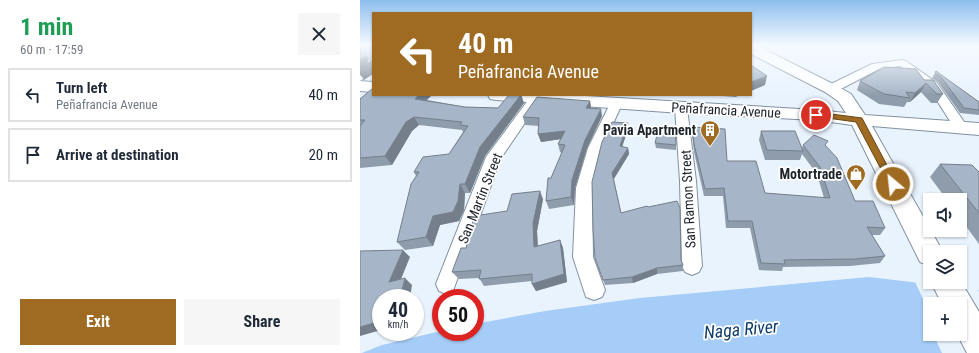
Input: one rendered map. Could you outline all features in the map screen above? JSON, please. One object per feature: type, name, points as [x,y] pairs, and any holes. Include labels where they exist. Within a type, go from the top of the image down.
[{"type":"main road","points":[[779,62],[831,89],[845,98],[859,120],[925,245]]},
{"type":"main road","name":"Peñafrancia Avenue","points":[[509,96],[616,104],[816,115],[859,120],[979,128]]},
{"type":"main road","points":[[967,321],[979,343]]},
{"type":"street","points":[[831,89],[876,66],[902,63],[933,86],[960,126]]},
{"type":"street","name":"San Martin Street","points":[[446,284],[494,157],[536,98]]},
{"type":"street","points":[[594,290],[583,257],[584,188],[595,148],[616,104]]},
{"type":"street","name":"San Ramon Street","points":[[681,108],[688,181],[692,266]]},
{"type":"lane","points":[[363,85],[372,71]]},
{"type":"water","name":"Naga River","points":[[869,277],[923,283],[923,289],[967,289],[979,290],[979,353],[362,353],[382,345],[399,341],[424,341],[424,335],[432,333],[432,341],[484,341],[484,322],[545,311],[640,298]]},
{"type":"pier","points":[[914,280],[923,281],[923,289],[967,289],[967,286],[976,287],[979,292],[979,353],[942,353],[936,341],[967,341],[967,297],[923,297],[923,299]]},
{"type":"building","points":[[752,66],[767,76],[752,82]]},
{"type":"building","points":[[884,67],[916,69],[924,80],[933,80],[943,94],[937,94],[926,83],[915,93],[906,92],[910,98],[884,94],[860,81]]},
{"type":"building","points":[[936,71],[979,102],[979,110],[964,108],[941,77],[935,73]]},
{"type":"building","points":[[372,89],[372,96],[418,96],[415,99],[465,107],[498,108],[508,96],[520,96],[480,147],[465,184],[460,184],[458,201],[453,212],[433,216],[426,237],[397,242],[411,184],[419,172],[414,172],[423,157],[449,154],[468,126],[460,125],[462,122],[414,117],[406,122],[385,156],[360,158],[360,126],[365,120],[360,120],[360,99]]},
{"type":"building","points":[[537,97],[590,101],[586,108],[601,109],[585,140],[572,180],[571,197],[546,201],[548,178],[551,178],[565,145],[558,144],[565,131],[538,134],[539,118],[523,117]]},
{"type":"building","points":[[612,122],[628,123],[620,146],[628,148],[612,173],[621,213],[647,206],[677,201],[680,208],[681,260],[683,265],[657,268],[632,277],[603,280],[595,258],[592,182],[602,142]]},
{"type":"building","points":[[659,127],[675,128],[676,145],[655,143]]},
{"type":"building","points":[[692,127],[725,129],[727,161],[756,161],[765,193],[830,198],[820,167],[803,145],[814,135],[828,141],[825,145],[837,158],[855,201],[873,201],[885,228],[867,227],[885,256],[855,259],[784,260],[785,264],[761,263],[752,221],[728,221],[724,188],[705,189],[694,144]]},
{"type":"building","points":[[761,131],[795,131],[803,151],[767,150]]},
{"type":"building","points":[[940,164],[972,165],[979,172],[979,213],[967,198],[967,193],[963,193]]},
{"type":"building","points":[[540,191],[533,223],[534,247],[560,240],[564,274],[532,284],[532,274],[479,279],[481,270],[452,272],[461,248],[466,248],[474,216],[507,211],[512,194]]},
{"type":"building","points":[[403,250],[389,282],[405,278],[402,289],[372,289],[372,324],[360,327],[360,251]]},
{"type":"place","name":"Pavia Apartment","points":[[710,147]]},
{"type":"place","name":"Motortrade","points":[[856,191]]},
{"type":"route","points":[[816,115],[859,120],[893,184]]}]
